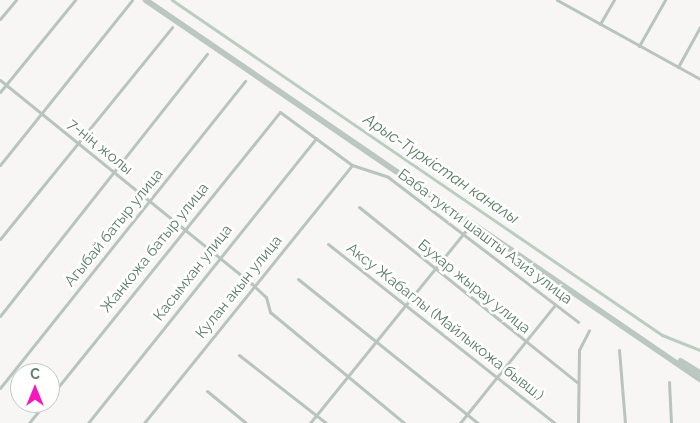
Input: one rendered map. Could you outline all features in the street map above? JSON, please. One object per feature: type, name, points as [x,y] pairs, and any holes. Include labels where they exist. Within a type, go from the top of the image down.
[{"type":"highway","points":[[146,0],[700,378]]},
{"type":"highway","points":[[153,0],[700,373]]},
{"type":"street","points":[[0,19],[16,0]]},
{"type":"street","points":[[0,92],[75,0]]},
{"type":"street","points":[[0,165],[132,0]]},
{"type":"street","points":[[557,0],[564,2],[700,79]]},
{"type":"street","points":[[600,24],[614,0]]},
{"type":"street","points":[[639,46],[665,0]]},
{"type":"street","points":[[0,239],[172,27]]},
{"type":"street","points":[[678,67],[700,27]]},
{"type":"street","points":[[0,316],[207,54]]},
{"type":"street","name":"7-нің жолы","points":[[0,80],[254,286],[266,297],[270,312],[348,377]]},
{"type":"street","name":"Агыбай батыр улица","points":[[0,388],[244,81]]},
{"type":"street","name":"Баба тукти шашты Азиз улица","points":[[276,114],[285,113],[352,165],[388,177],[578,322]]},
{"type":"street","name":"Жанкожа батыр улица","points":[[60,385],[276,114]]},
{"type":"street","name":"Касымхан улица","points":[[88,423],[316,138]]},
{"type":"street","name":"Кулан акын улица","points":[[144,423],[352,165]]},
{"type":"street","name":"Бухар жырау улица","points":[[359,207],[525,343],[577,382]]},
{"type":"street","points":[[310,423],[472,223]]},
{"type":"street","name":"Аксу Жабаглы (Майлыкожа бывш.)","points":[[328,244],[555,423]]},
{"type":"street","points":[[298,279],[378,341],[478,423]]},
{"type":"street","points":[[460,423],[555,305]]},
{"type":"street","points":[[578,423],[577,382],[579,350],[589,330]]},
{"type":"street","points":[[619,350],[626,423]]},
{"type":"street","points":[[239,355],[326,423]]},
{"type":"street","points":[[348,377],[404,423]]},
{"type":"street","points":[[668,382],[671,423]]},
{"type":"street","points":[[207,391],[246,423]]},
{"type":"street","points":[[29,423],[37,413]]},
{"type":"waterway","name":"Арыс-Түркістан каналы","points":[[172,0],[662,335],[700,350]]}]
